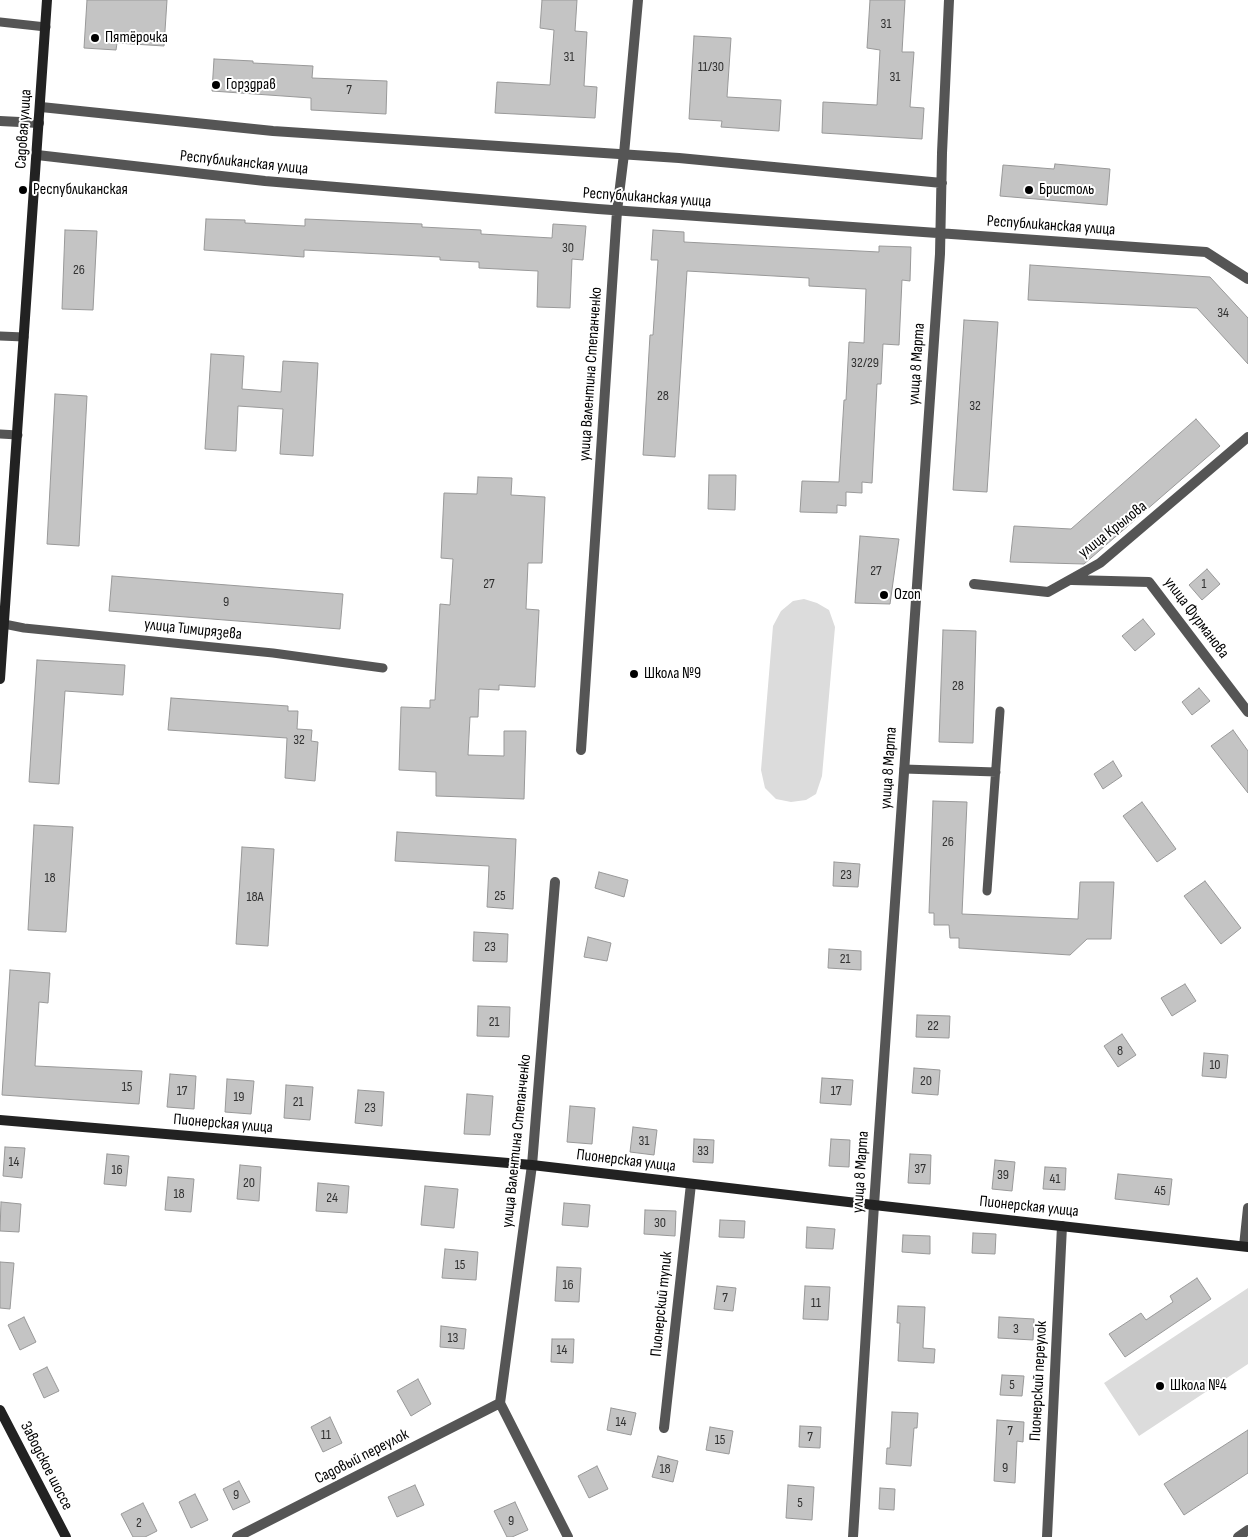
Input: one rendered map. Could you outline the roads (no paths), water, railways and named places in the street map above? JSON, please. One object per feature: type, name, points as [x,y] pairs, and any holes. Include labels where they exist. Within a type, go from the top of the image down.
[{"type":"street","name":"Садовая улица","points":[[0,678],[2,624],[18,435],[47,0]]},
{"type":"street","name":"улица Валентина Степанченко","points":[[581,750],[617,211],[638,0]]},
{"type":"street","name":"улица 8 Марта","points":[[853,1537],[940,234],[949,0]]},
{"type":"street","points":[[40,107],[272,131],[689,159],[942,183]]},
{"type":"street","points":[[0,121],[39,124]]},
{"type":"street","name":"Республиканская улица","points":[[37,155],[265,181],[617,211],[1206,252],[1248,279]]},
{"type":"street","name":"улица Крылова","points":[[974,584],[1048,592],[1071,580],[1100,563],[1248,437]]},
{"type":"street","name":"улица Фурманова","points":[[1071,580],[1149,582],[1248,712]]},
{"type":"street","name":"улица Валентина Степанченко","points":[[500,1403],[532,1165],[555,882]]},
{"type":"street","name":"Пионерская улица","points":[[0,1120],[532,1165],[1246,1246]]},
{"type":"street","name":"Пионерский тупик","points":[[664,1428],[691,1184]]},
{"type":"street","points":[[1246,1246],[1248,1208]]},
{"type":"street","name":"Пионерский переулок","points":[[1046,1537],[1062,1226]]},
{"type":"street","points":[[500,1403],[568,1537]]},
{"type":"street","name":"Садовый переулок","points":[[237,1537],[500,1403]]},
{"type":"street","name":"Заводское шоссе","points":[[0,1410],[66,1537]]},
{"type":"street","points":[[1238,1537],[1248,1530]]},
{"type":"lane","points":[[0,22],[46,27]]},
{"type":"lane","points":[[0,336],[24,337]]},
{"type":"lane","points":[[0,434],[18,435]]},
{"type":"lane","name":"улица Тимирязева","points":[[2,624],[24,628],[273,653],[383,668]]},
{"type":"lane","points":[[987,891],[1000,711]]},
{"type":"lane","points":[[904,769],[996,772]]},
{"type":"place","name":"Пятёрочка","points":[[95,38]]},
{"type":"place","name":"Горздрав","points":[[216,85]]},
{"type":"place","name":"Республиканская","points":[[23,190]]},
{"type":"place","name":"Бристоль","points":[[1029,190]]},
{"type":"place","name":"Ozon","points":[[884,595]]},
{"type":"place","name":"Школа №9","points":[[634,674]]},
{"type":"place","name":"Школа №4","points":[[1160,1386]]}]
